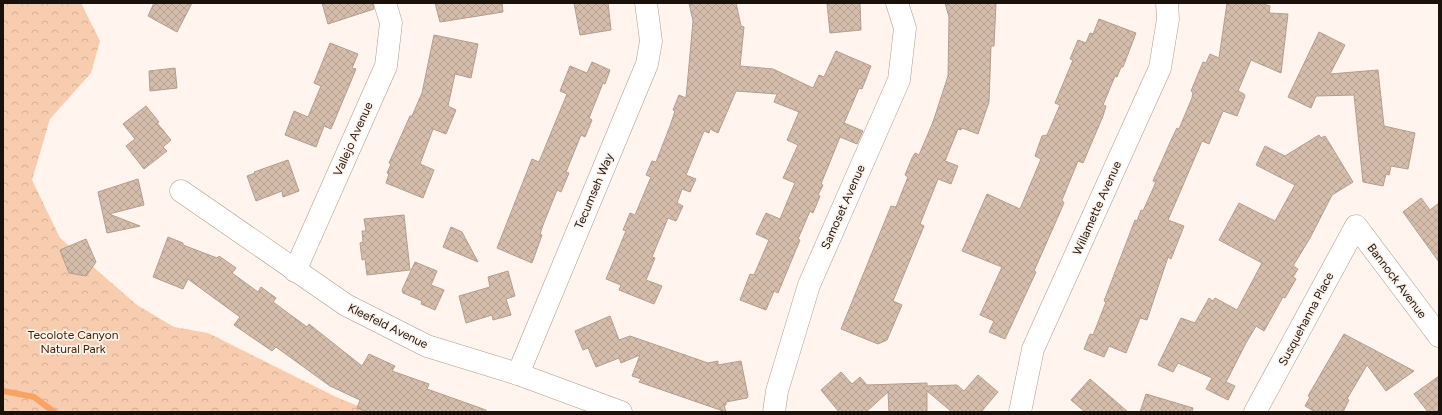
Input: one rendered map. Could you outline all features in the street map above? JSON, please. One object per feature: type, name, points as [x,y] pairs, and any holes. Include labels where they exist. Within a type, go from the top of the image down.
[{"type":"street","name":"Vallejo Avenue","points":[[295,270],[386,66],[391,23],[385,3]]},
{"type":"street","name":"Tecumseh Way","points":[[518,374],[647,64],[651,41],[646,3]]},
{"type":"street","name":"Samoset Avenue","points":[[774,412],[776,391],[809,285],[899,80],[905,28],[897,3]]},
{"type":"street","name":"Willamette Avenue","points":[[1020,412],[1033,349],[1160,68],[1168,19],[1167,3]]},
{"type":"street","name":"Kleefeld Avenue","points":[[180,191],[346,305],[427,346],[518,374],[621,412]]},
{"type":"street","name":"Bannock Avenue","points":[[1356,226],[1439,336]]},
{"type":"street","name":"Susquehanna Place","points":[[1256,412],[1356,226]]},
{"type":"green space","name":"Tecolote Canyon Natural Park","points":[[3,3],[81,3],[100,41],[91,73],[50,119],[32,180],[60,238],[137,305],[174,327],[208,333],[336,397],[373,412],[3,412]]},
{"type":"building","points":[[154,3],[192,3],[177,32],[148,16]]},
{"type":"building","points":[[322,3],[373,3],[374,9],[328,24]]},
{"type":"building","points":[[435,3],[502,3],[503,12],[440,22]]},
{"type":"building","points":[[574,3],[608,3],[611,30],[580,35]]},
{"type":"building","points":[[689,3],[736,3],[741,26],[744,27],[740,66],[773,69],[813,88],[819,75],[824,77],[836,51],[871,66],[862,89],[859,88],[844,123],[863,131],[857,144],[840,137],[821,184],[823,185],[818,195],[820,196],[813,213],[810,211],[798,239],[800,240],[778,293],[774,291],[766,310],[740,300],[750,274],[754,275],[769,240],[756,234],[766,213],[780,219],[795,183],[783,178],[798,145],[787,140],[799,112],[774,102],[777,94],[736,91],[718,133],[710,129],[709,133],[704,131],[686,175],[696,179],[690,192],[682,189],[677,203],[683,206],[676,221],[668,218],[652,257],[655,258],[646,280],[662,286],[654,304],[619,290],[621,285],[606,279],[626,231],[623,230],[630,213],[635,215],[651,177],[646,175],[652,161],[656,162],[670,126],[675,111],[673,110],[679,95],[686,98],[693,21]]},
{"type":"building","points":[[827,3],[860,3],[861,30],[830,33]]},
{"type":"building","points":[[945,3],[996,3],[994,46],[991,46],[989,102],[978,134],[962,128],[961,130],[958,129],[945,161],[958,166],[951,184],[938,179],[920,224],[924,226],[893,301],[902,305],[887,340],[878,344],[841,329],[891,206],[896,207],[908,177],[905,175],[912,158],[915,153],[919,155],[933,122],[948,76],[949,17]]},
{"type":"building","points":[[1227,3],[1260,3],[1270,6],[1269,13],[1288,14],[1281,73],[1251,60],[1238,91],[1245,96],[1237,116],[1223,111],[1209,144],[1202,141],[1168,220],[1184,226],[1171,259],[1168,257],[1147,320],[1140,318],[1126,353],[1109,346],[1104,357],[1084,349],[1090,334],[1093,335],[1106,302],[1104,301],[1135,220],[1137,221],[1141,210],[1143,211],[1156,182],[1153,181],[1177,128],[1179,129],[1192,98],[1193,92],[1191,91],[1203,62],[1206,63],[1210,54],[1219,58]]},
{"type":"building","points":[[1099,19],[1136,33],[1123,67],[1121,67],[1117,77],[1115,76],[1103,105],[1106,106],[1103,116],[1083,163],[1078,161],[1062,200],[1064,203],[1034,271],[1036,272],[1005,339],[989,332],[994,321],[980,315],[1002,267],[962,251],[987,194],[1020,209],[1041,159],[1035,156],[1042,136],[1047,135],[1060,105],[1055,103],[1073,60],[1070,59],[1078,40],[1086,43],[1090,33],[1093,34]]},
{"type":"building","points":[[1319,32],[1345,45],[1330,74],[1378,70],[1384,126],[1415,133],[1408,169],[1391,166],[1389,175],[1386,174],[1383,186],[1363,182],[1354,95],[1316,96],[1311,108],[1288,97]]},
{"type":"building","points":[[434,35],[478,44],[471,78],[455,74],[448,106],[456,110],[446,134],[433,129],[420,164],[434,170],[423,198],[386,183],[389,174],[387,173],[391,164],[389,163],[422,93]]},
{"type":"building","points":[[330,43],[358,54],[352,68],[356,69],[331,129],[324,126],[316,147],[285,135],[294,111],[308,117],[321,86],[314,83]]},
{"type":"building","points":[[592,62],[610,70],[605,84],[603,83],[589,118],[592,120],[585,137],[581,135],[566,172],[569,173],[561,192],[557,190],[543,225],[540,234],[542,235],[532,263],[497,248],[532,159],[539,162],[567,94],[560,91],[570,66],[587,73]]},
{"type":"building","points":[[175,68],[177,88],[150,91],[149,71]]},
{"type":"building","points":[[146,106],[159,122],[157,123],[171,140],[163,147],[167,151],[144,169],[126,146],[135,139],[123,124]]},
{"type":"building","points":[[1319,135],[1321,138],[1325,136],[1353,182],[1332,195],[1310,238],[1293,266],[1298,269],[1293,277],[1296,279],[1285,298],[1283,297],[1264,331],[1256,326],[1246,343],[1226,382],[1235,386],[1228,400],[1206,389],[1212,378],[1178,363],[1173,372],[1158,365],[1181,318],[1195,323],[1209,298],[1213,301],[1215,298],[1237,310],[1262,263],[1219,240],[1239,203],[1275,221],[1295,185],[1256,165],[1265,146],[1285,156]]},
{"type":"building","points":[[288,160],[299,191],[283,197],[282,191],[256,201],[247,176]]},
{"type":"building","points":[[138,179],[144,205],[109,214],[140,226],[107,233],[98,192]]},
{"type":"building","points":[[1421,198],[1430,210],[1439,203],[1439,262],[1403,212]]},
{"type":"building","points":[[404,215],[410,270],[367,275],[365,259],[362,260],[360,243],[363,242],[362,231],[366,231],[364,219]]},
{"type":"building","points":[[451,227],[462,232],[478,262],[443,247]]},
{"type":"building","points":[[168,237],[183,243],[183,245],[217,258],[219,256],[236,268],[232,273],[258,292],[261,287],[276,298],[273,302],[307,327],[309,324],[362,366],[369,354],[395,366],[392,371],[429,384],[427,389],[486,410],[486,412],[367,412],[357,408],[360,400],[330,386],[276,347],[272,351],[234,325],[240,317],[188,279],[183,289],[153,277]]},
{"type":"building","points":[[86,239],[96,262],[86,276],[69,273],[60,250]]},
{"type":"building","points":[[415,262],[437,271],[431,285],[444,290],[435,310],[421,304],[422,301],[403,293],[402,290]]},
{"type":"building","points":[[508,271],[515,296],[506,299],[511,315],[493,320],[492,315],[466,323],[459,296],[490,287],[488,277]]},
{"type":"building","points":[[610,316],[619,340],[630,336],[708,363],[718,361],[718,365],[741,361],[748,396],[747,398],[726,402],[726,405],[724,405],[726,412],[639,382],[641,379],[632,376],[640,355],[621,363],[619,358],[596,367],[588,348],[583,350],[575,331]]},
{"type":"building","points":[[1344,334],[1414,371],[1386,391],[1367,365],[1347,399],[1349,400],[1343,412],[1315,412],[1305,406],[1310,397],[1308,396]]},
{"type":"building","points":[[841,372],[852,384],[860,377],[867,385],[927,383],[927,386],[957,385],[964,391],[978,375],[998,392],[981,412],[952,412],[927,391],[927,412],[889,412],[888,392],[866,412],[839,412],[821,390]]},
{"type":"building","points":[[1439,376],[1439,412],[1428,412],[1414,394]]},
{"type":"building","points":[[1090,379],[1128,412],[1085,412],[1071,400]]},
{"type":"building","points":[[1146,394],[1193,408],[1192,412],[1140,412]]},
{"type":"waterway","points":[[3,391],[34,397],[54,412]]}]
